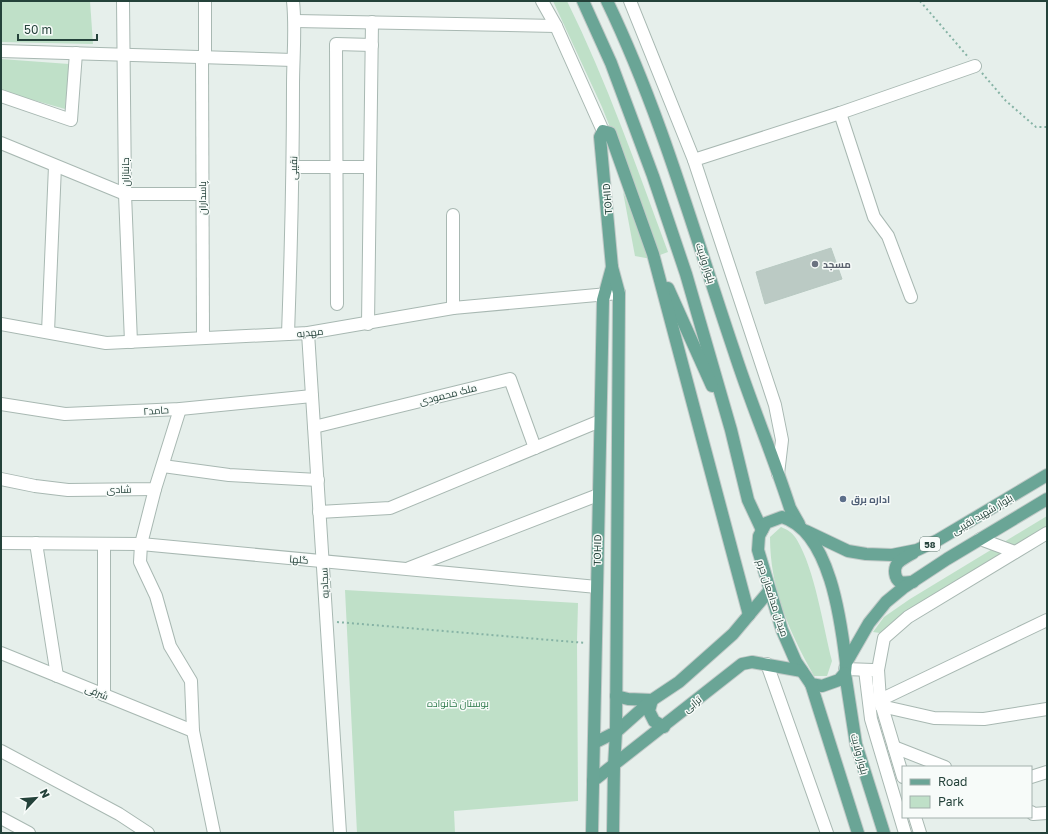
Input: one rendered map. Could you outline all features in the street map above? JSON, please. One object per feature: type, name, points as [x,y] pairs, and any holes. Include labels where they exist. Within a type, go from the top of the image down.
[{"type":"main road","points":[[583,1],[611,63],[653,176],[686,274],[731,430],[748,500],[762,530]]},
{"type":"main road","name":"بلوار ولایت","points":[[607,1],[636,66],[673,166],[734,351],[790,508],[801,528]]},
{"type":"main road","points":[[603,131],[610,133],[654,254],[731,430]]},
{"type":"main road","name":"TOHID","points":[[603,131],[600,138],[612,267],[619,293],[616,732],[613,833]]},
{"type":"main road","points":[[654,254],[749,615]]},
{"type":"main road","name":"TOHID","points":[[592,833],[598,495],[604,293],[612,267]]},
{"type":"main road","name":"بلوار شهید نقیبی","points":[[801,528],[829,542],[854,552],[892,556],[917,550],[938,540],[1047,475]]},
{"type":"main road","name":"بلوار شهید نقیبی","points":[[845,668],[869,623],[886,602],[913,582],[980,539],[1047,499]]},
{"type":"main road","points":[[762,530],[766,523],[782,516],[791,519],[801,528],[817,550],[830,581],[840,616],[845,668],[839,680],[831,684],[822,686],[811,684],[858,833]]},
{"type":"main road","name":"میدان مدافعان حرم","points":[[762,530],[758,550],[769,591],[782,630],[796,662],[811,684]]},
{"type":"main road","points":[[913,582],[899,581],[895,570],[897,564],[917,550]]},
{"type":"main road","points":[[594,743],[616,732],[652,700],[679,682],[733,634],[769,591]]},
{"type":"main road","name":"ترابی","points":[[593,781],[742,664],[752,662],[802,671]]},
{"type":"main road","name":"بلوار ولایت","points":[[845,668],[856,744],[884,833]]},
{"type":"main road","points":[[616,696],[628,700],[652,700]]},
{"type":"main road","points":[[652,700],[649,711],[654,721],[664,726]]},
{"type":"street","name":"جانبازان","points":[[123,1],[125,194],[130,342]]},
{"type":"street","name":"پاسداران","points":[[203,338],[202,194],[205,1]]},
{"type":"street","name":"نقیبی","points":[[288,334],[293,167],[293,60],[295,21],[293,1]]},
{"type":"street","points":[[542,1],[556,26],[603,131]]},
{"type":"street","points":[[630,1],[694,160],[774,405],[782,440],[778,474]]},
{"type":"street","points":[[295,21],[556,26]]},
{"type":"street","points":[[368,324],[372,22]]},
{"type":"street","points":[[337,304],[336,44],[372,45]]},
{"type":"street","points":[[1,51],[293,60]]},
{"type":"street","points":[[1,96],[71,120],[76,53]]},
{"type":"street","points":[[694,160],[840,113],[976,66]]},
{"type":"street","points":[[840,113],[874,217],[888,236],[911,297]]},
{"type":"street","points":[[1,143],[125,194],[202,194]]},
{"type":"street","points":[[48,332],[55,166]]},
{"type":"street","points":[[293,167],[370,167]]},
{"type":"street","points":[[453,215],[453,308]]},
{"type":"street","name":"مهدیه","points":[[1,324],[106,343],[130,342],[308,333],[368,324],[453,308],[604,293],[619,293]]},
{"type":"street","name":"سجادیه","points":[[308,333],[340,833]]},
{"type":"street","name":"ملک محمودی","points":[[314,427],[510,379],[535,448]]},
{"type":"street","name":"حامد۲","points":[[1,404],[65,414],[180,408],[312,396]]},
{"type":"street","points":[[180,408],[155,489],[141,544],[140,562],[156,596],[170,646],[191,681],[193,731],[214,833]]},
{"type":"street","points":[[319,512],[390,508],[600,421]]},
{"type":"street","points":[[163,466],[229,475],[318,480]]},
{"type":"street","name":"شادی","points":[[1,478],[35,486],[68,490],[155,489]]},
{"type":"street","points":[[406,569],[598,495]]},
{"type":"street","points":[[902,774],[881,703],[878,670],[884,638],[908,617],[1047,532]]},
{"type":"street","points":[[980,539],[1015,552]]},
{"type":"street","name":"گلها","points":[[1,543],[141,544],[597,587]]},
{"type":"street","points":[[36,543],[57,676]]},
{"type":"street","points":[[104,544],[104,695]]},
{"type":"street","points":[[881,703],[1047,620]]},
{"type":"street","name":"شرفی","points":[[1,653],[193,731]]},
{"type":"street","points":[[768,664],[826,833]]},
{"type":"street","points":[[845,668],[878,670]]},
{"type":"street","points":[[865,670],[871,719],[905,833]]},
{"type":"street","points":[[881,703],[934,718],[977,719],[1047,709]]},
{"type":"street","points":[[894,746],[943,766]]},
{"type":"street","points":[[1,751],[119,814],[148,833]]},
{"type":"street","points":[[1032,777],[1047,772]]},
{"type":"street","points":[[1032,813],[1047,813]]},
{"type":"street","points":[[1,818],[29,833]]},
{"type":"street","points":[[915,818],[920,833]]},
{"type":"path","points":[[326,621],[596,644]]},
{"type":"green space","points":[[1,1],[90,1],[93,44],[1,42]]},
{"type":"green space","points":[[553,1],[567,1],[582,32],[621,125],[668,252],[660,255],[602,107]]},
{"type":"green space","points":[[1,59],[69,64],[65,109],[1,91]]},
{"type":"green space","points":[[623,192],[651,259],[635,256]]},
{"type":"green space","points":[[1047,516],[1047,532],[880,633],[873,632],[884,617],[910,599]]},
{"type":"green space","points":[[781,527],[790,532],[795,538],[803,552],[814,582],[832,661],[827,676],[814,676],[789,626],[777,592],[773,574],[770,537]]},
{"type":"green space","name":"بوستان خانواده","points":[[345,590],[578,603],[578,801],[454,811],[455,833],[357,833]]},
{"type":"building","points":[[831,248],[842,279],[765,304],[756,272]]},
{"type":"place","name":"مسجد","points":[[815,264]]},
{"type":"place","name":"اداره برق","points":[[843,499]]}]
